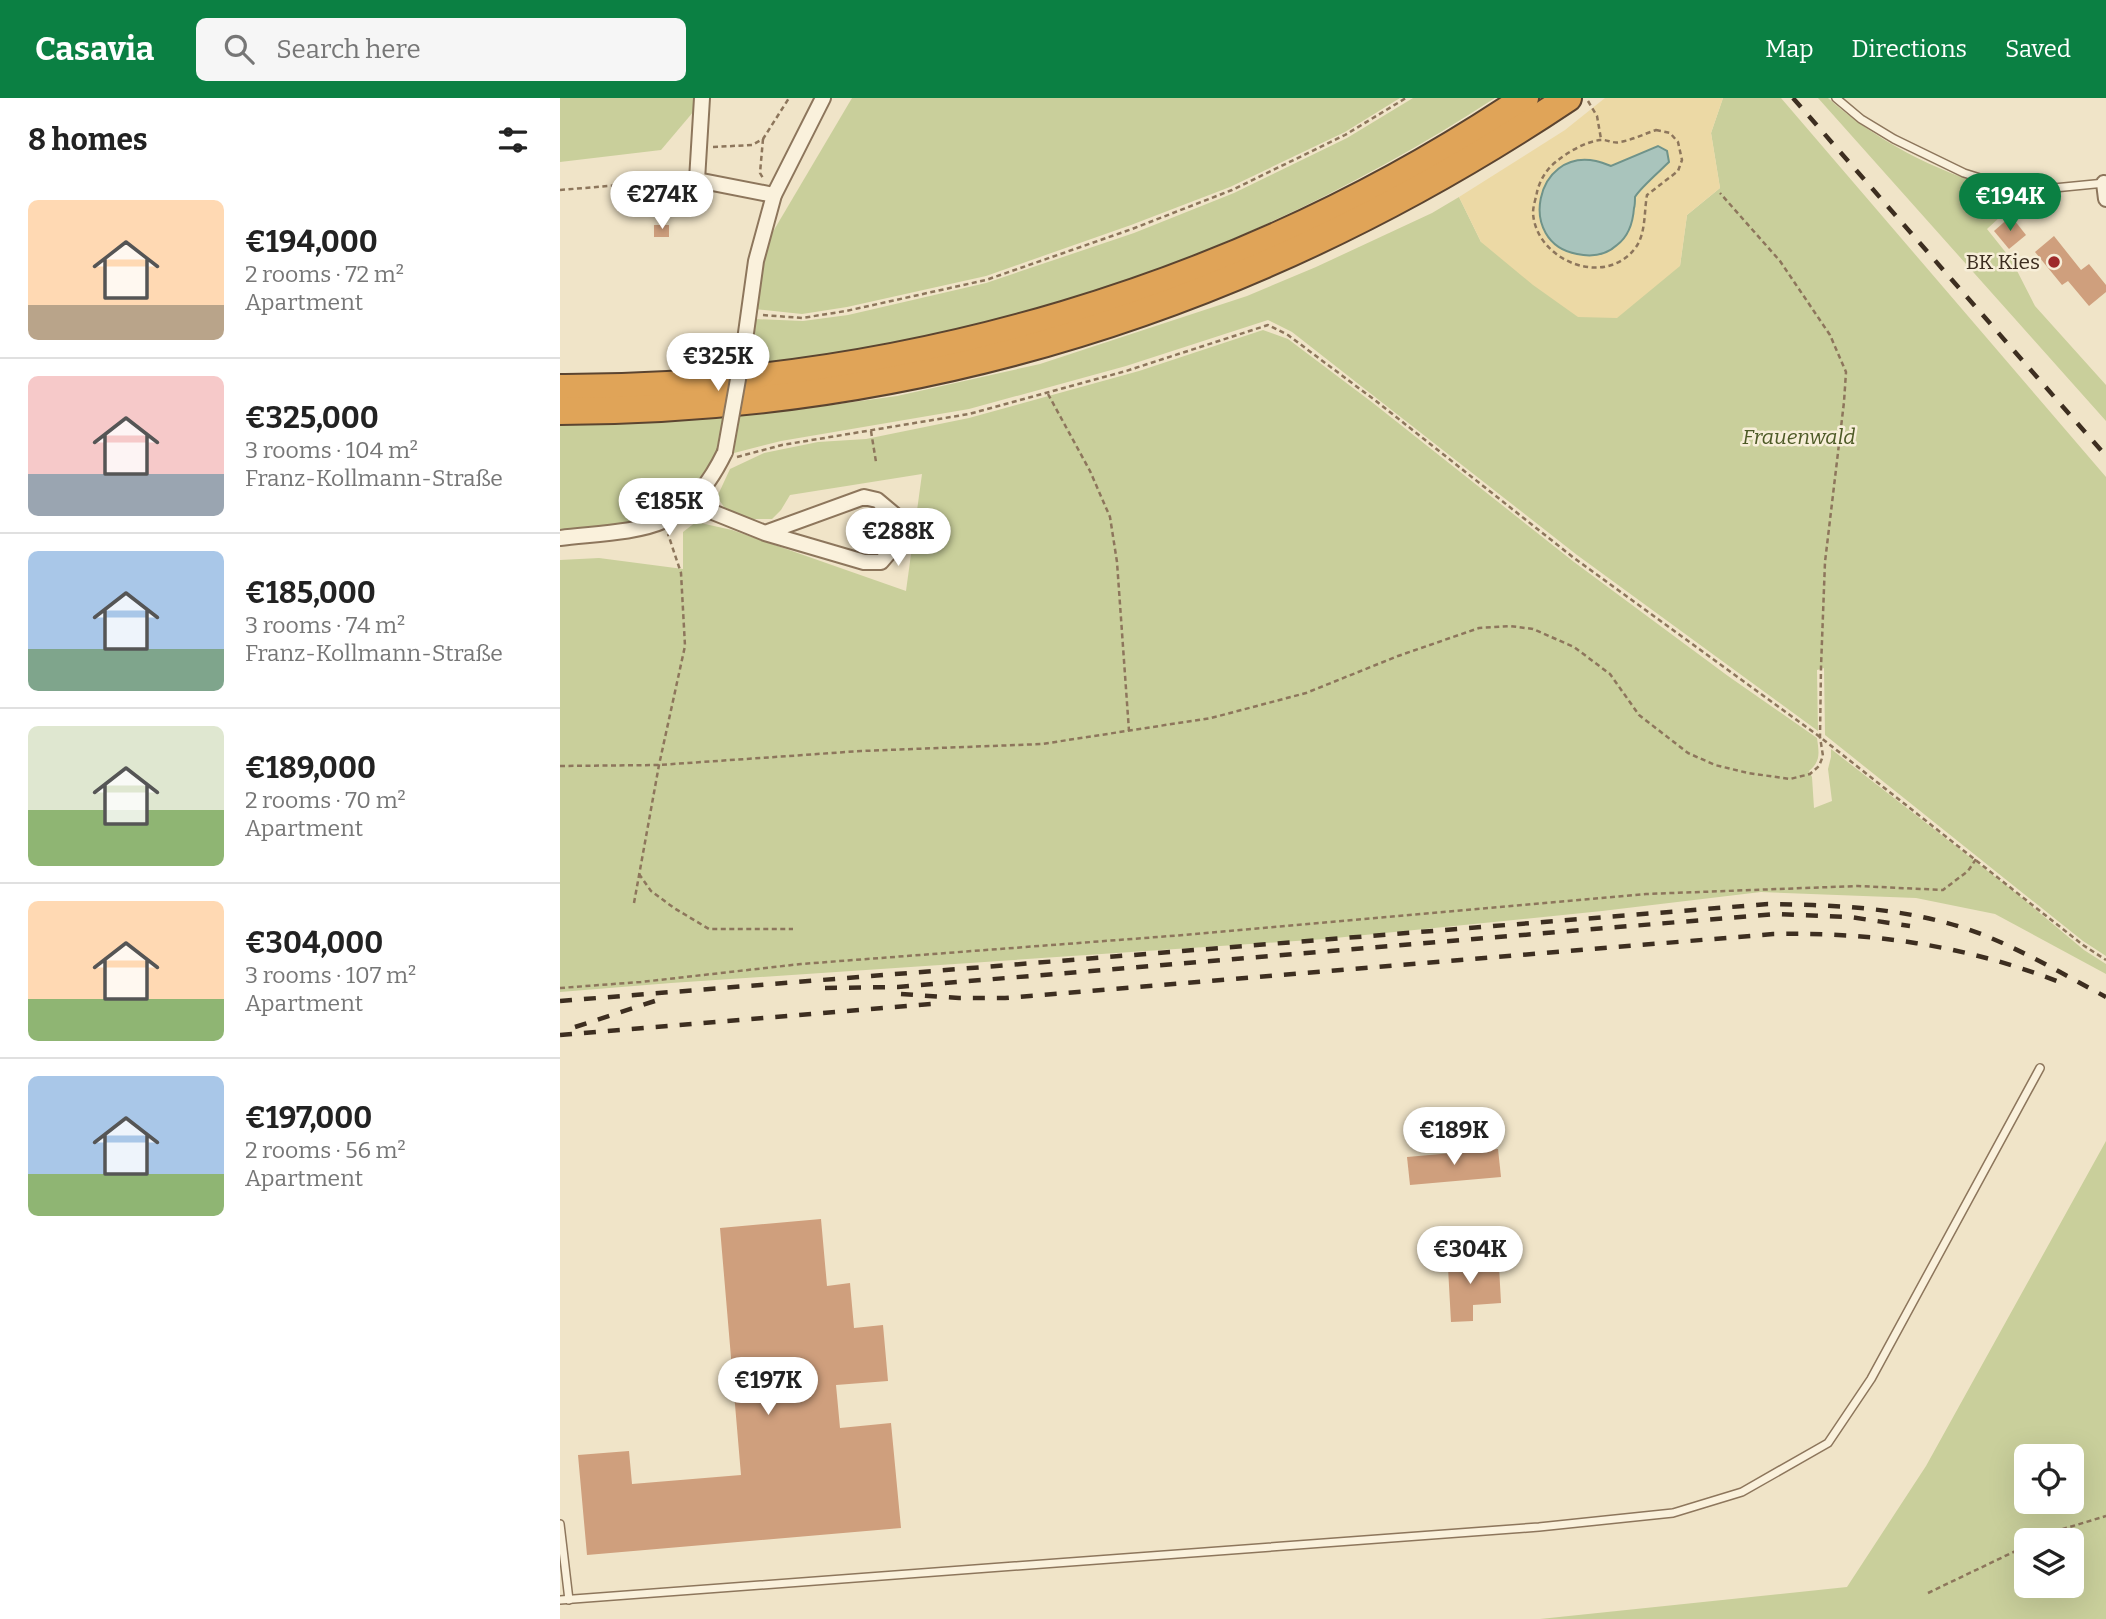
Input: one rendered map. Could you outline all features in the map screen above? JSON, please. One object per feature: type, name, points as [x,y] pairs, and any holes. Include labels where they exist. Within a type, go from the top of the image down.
[{"type":"highway","points":[[560,388],[695,384],[804,372],[963,342],[1093,306],[1231,255],[1325,213],[1412,167],[1525,98]]},
{"type":"highway","points":[[560,411],[697,406],[808,394],[895,380],[969,364],[1113,323],[1241,276],[1358,222],[1474,159],[1567,98]]},
{"type":"street","points":[[698,180],[702,98]]},
{"type":"street","points":[[560,538],[624,531],[663,521],[690,503],[710,478],[723,456],[745,340],[756,261],[774,194],[822,98]]},
{"type":"street","points":[[646,183],[698,180],[774,194]]},
{"type":"street","points":[[2105,183],[2106,199]]},
{"type":"street","points":[[690,503],[765,534],[864,562],[881,562],[899,541],[896,516],[877,500],[864,498],[765,534]]},
{"type":"lane","points":[[1836,98],[1861,119],[1894,139],[1965,173],[1996,183],[2027,188],[2054,188],[2105,183]]},
{"type":"lane","points":[[560,1601],[1539,1527],[1673,1513],[1742,1492],[1828,1443],[1871,1380],[2040,1068]]},
{"type":"lane","points":[[560,1525],[569,1600]]},
{"type":"path","points":[[774,194],[760,173],[763,139],[789,98]]},
{"type":"path","points":[[749,314],[802,318],[986,280],[1132,229],[1232,190],[1345,135],[1406,98]]},
{"type":"path","points":[[1586,98],[1597,116],[1601,139]]},
{"type":"path","points":[[1656,130],[1670,133],[1678,142],[1682,160],[1678,171],[1647,195],[1642,232],[1637,246],[1622,261],[1609,266],[1590,267],[1566,261],[1550,250],[1539,235],[1533,212],[1540,181],[1554,163],[1577,148],[1601,139],[1617,144],[1656,130]]},
{"type":"path","points":[[699,147],[752,145],[763,139]]},
{"type":"path","points":[[560,190],[646,183]]},
{"type":"path","points":[[560,766],[659,765],[861,751],[1042,744],[1211,718],[1306,693],[1398,656],[1479,628],[1510,626],[1533,629],[1574,647],[1610,674],[1639,715],[1688,753],[1715,765],[1748,773],[1790,779],[1810,774],[1819,766],[1823,756],[1820,737],[1825,562],[1846,372],[1830,335],[1780,261],[1720,192]]},
{"type":"path","points":[[723,456],[969,414],[1126,372],[1268,325],[1288,335],[1574,558],[1820,737],[2083,945],[2106,960]]},
{"type":"path","points":[[1048,394],[1090,471],[1110,517],[1117,562],[1129,731]]},
{"type":"path","points":[[871,431],[876,462]]},
{"type":"path","points":[[634,903],[659,765],[685,646],[681,573],[663,521]]},
{"type":"path","points":[[560,988],[801,964],[1184,935],[1646,894],[1858,886],[1943,890],[1968,870],[1976,859]]},
{"type":"path","points":[[639,874],[651,891],[709,929],[793,929]]},
{"type":"path","points":[[2066,1528],[2106,1516]]},
{"type":"path","points":[[1928,1593],[2014,1552]]},
{"type":"green space","points":[[560,98],[705,98],[661,150],[560,162]]},
{"type":"green space","points":[[852,98],[1400,98],[1345,132],[1230,187],[986,276],[847,307],[802,314],[754,309],[762,264],[771,235]]},
{"type":"green space","points":[[1413,98],[1495,98],[1409,150],[1321,198],[1230,240],[1137,277],[1042,308],[945,333],[847,352],[747,364],[755,319],[803,321],[848,315],[986,283],[1134,233],[1234,193],[1347,138]]},
{"type":"green space","name":"Frauenwald","points":[[1723,98],[1781,98],[2106,477],[2106,956],[2083,941],[1825,735],[1824,668],[1817,670],[1818,731],[1577,555],[1292,332],[1268,320],[1126,366],[969,409],[781,441],[734,453],[739,413],[809,408],[897,396],[1040,364],[1247,296],[1432,213],[1459,197],[1481,242],[1680,266],[1687,215],[1720,188],[1711,133]]},
{"type":"green space","points":[[1818,98],[1828,98],[1865,127],[1928,163],[1995,188],[2000,217],[1987,229],[2011,259],[2035,306],[2106,385],[2106,421]]},
{"type":"green space","points":[[1263,330],[1288,339],[1574,562],[1817,738],[1818,756],[1816,764],[1809,771],[1812,777],[1814,808],[1832,801],[1828,769],[1831,749],[2016,893],[2084,950],[2106,964],[2106,974],[1995,914],[1916,898],[1761,892],[1325,939],[560,992],[560,560],[599,558],[683,569],[683,532],[696,522],[732,530],[906,591],[922,474],[790,495],[772,519],[752,519],[727,511],[717,497],[730,469],[764,453],[818,442],[866,439],[969,418],[1139,371]]},
{"type":"green space","points":[[724,413],[716,454],[685,499],[663,514],[623,526],[560,531],[560,424]]},
{"type":"green space","points":[[2106,1141],[2106,1619],[1540,1619],[1847,1587],[1926,1466]]},
{"type":"sand","points":[[1605,98],[1723,98],[1711,133],[1720,188],[1687,215],[1680,266],[1617,318],[1578,317],[1533,285],[1481,242],[1459,197],[1565,130]]},
{"type":"water","points":[[1658,146],[1667,151],[1669,162],[1635,197],[1630,228],[1613,248],[1598,254],[1577,254],[1558,246],[1546,233],[1540,216],[1541,198],[1547,182],[1559,168],[1575,161],[1596,161],[1611,166]]},
{"type":"building","points":[[2011,216],[2026,235],[2009,249],[1994,231]]},
{"type":"building","points":[[654,225],[669,225],[669,237],[654,237]]},
{"type":"building","points":[[2054,236],[2081,270],[2089,264],[2106,285],[2106,292],[2089,306],[2068,281],[2062,285],[2035,252]]},
{"type":"building","points":[[1498,1149],[1501,1177],[1410,1185],[1407,1157]]},
{"type":"building","points":[[821,1219],[827,1286],[850,1283],[854,1328],[883,1325],[888,1381],[836,1385],[840,1428],[891,1423],[901,1528],[587,1555],[578,1455],[629,1451],[632,1484],[741,1475],[720,1228]]},
{"type":"building","points":[[1467,1248],[1469,1268],[1499,1266],[1501,1303],[1473,1305],[1473,1321],[1451,1322],[1447,1249]]},
{"type":"railway","points":[[1793,98],[2106,456]]},
{"type":"railway","points":[[560,1001],[1768,904],[1822,905],[1903,913],[1955,925],[2013,948],[2106,997]]},
{"type":"railway","points":[[825,988],[898,987],[1775,914],[1850,917],[1910,926]]},
{"type":"railway","points":[[901,994],[1005,998],[1773,934],[1849,936],[1922,944],[1995,960],[2067,985]]},
{"type":"railway","points":[[575,1027],[661,999]]},
{"type":"railway","points":[[560,1035],[932,1004]]},
{"type":"place","name":"BK Kies","points":[[2054,262]]}]
